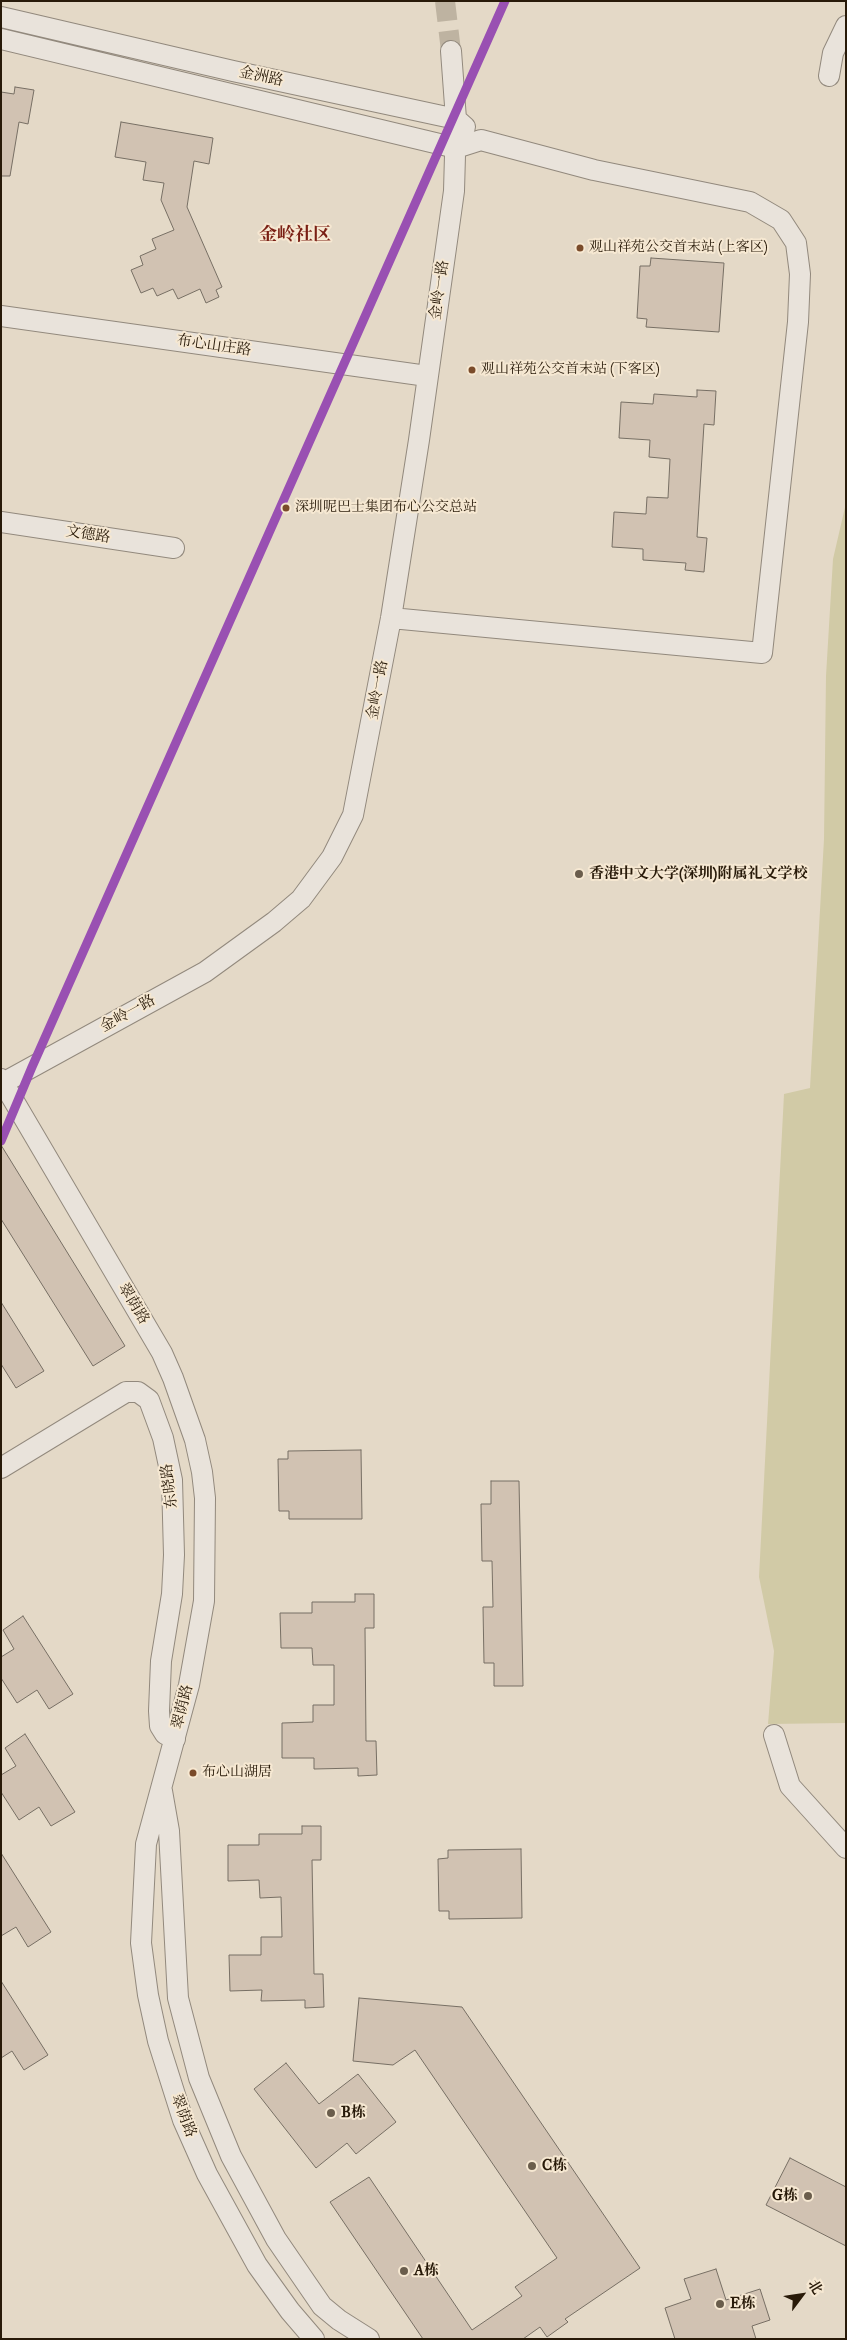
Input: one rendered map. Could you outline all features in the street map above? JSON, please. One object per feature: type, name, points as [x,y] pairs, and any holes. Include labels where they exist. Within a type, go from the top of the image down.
[{"type":"street","name":"金洲路","points":[[1,17],[232,71],[456,119]]},
{"type":"street","points":[[829,76],[833,53],[844,29]]},
{"type":"street","name":"金洲路","points":[[1,39],[456,148]]},
{"type":"street","points":[[391,618],[762,653],[798,322],[800,274],[796,243],[781,220],[750,202],[594,170],[481,140],[456,119],[452,51]]},
{"type":"street","name":"金岭一路","points":[[2,1081],[205,972],[274,922],[301,899],[332,857],[353,815],[391,618],[419,440],[454,191],[456,119]]},
{"type":"street","points":[[456,148],[481,140]]},
{"type":"street","name":"布心山庄路","points":[[1,316],[427,376]]},
{"type":"street","name":"文德路","points":[[1,522],[174,548]]},
{"type":"street","name":"翠荫路","points":[[2,1081],[162,1353],[174,1378],[195,1440],[205,1498],[206,1560],[204,1601],[190,1685],[146,1844],[141,1943],[148,1995],[158,2041],[183,2120],[207,2174],[257,2265],[290,2311],[314,2339]]},
{"type":"street","name":"东晓路","points":[[1,1468],[126,1392],[138,1392],[148,1400],[163,1438],[172,1480],[174,1555],[172,1594],[161,1661],[159,1711],[160,1726],[165,1734],[175,1739]]},
{"type":"street","points":[[774,1735],[790,1786],[846,1848]]},
{"type":"street","points":[[161,1785],[169,1831],[178,1998],[199,2078],[231,2156],[276,2239],[322,2306],[339,2320],[369,2339]]},
{"type":"shaded area","points":[[846,503],[846,1723],[768,1724],[774,1651],[759,1577],[784,1094],[810,1088],[824,839],[826,676],[833,559]]},
{"type":"building","points":[[15,87],[34,90],[28,124],[19,122],[10,176],[1,176],[1,92],[14,94]]},
{"type":"building","points":[[121,122],[213,138],[209,164],[194,161],[187,207],[222,287],[216,290],[219,297],[206,303],[200,289],[178,299],[173,289],[157,296],[153,288],[141,293],[131,270],[143,265],[140,256],[156,249],[152,239],[174,230],[161,200],[164,183],[143,180],[146,162],[115,157]]},
{"type":"building","points":[[651,258],[724,263],[719,332],[646,327],[647,319],[637,318],[640,266],[650,266]]},
{"type":"building","points":[[697,390],[716,391],[714,425],[704,424],[697,537],[707,538],[704,572],[685,570],[686,563],[643,560],[643,549],[612,547],[614,512],[646,514],[647,497],[668,498],[670,459],[649,457],[650,440],[619,438],[621,402],[653,404],[654,394],[697,397]]},
{"type":"building","points":[[1,1145],[125,1346],[93,1366],[1,1219]]},
{"type":"building","points":[[1,1302],[44,1371],[16,1388],[1,1364]]},
{"type":"building","points":[[361,1450],[362,1519],[289,1519],[289,1511],[279,1511],[278,1459],[288,1459],[288,1451]]},
{"type":"building","points":[[491,1481],[519,1481],[523,1686],[494,1686],[494,1663],[484,1663],[483,1607],[493,1607],[492,1561],[482,1561],[481,1504],[491,1504]]},
{"type":"building","points":[[355,1594],[374,1594],[374,1628],[365,1628],[366,1741],[376,1741],[377,1775],[358,1776],[358,1768],[314,1769],[314,1758],[282,1758],[282,1723],[313,1722],[313,1705],[334,1705],[334,1665],[313,1665],[312,1648],[281,1648],[280,1613],[312,1613],[312,1602],[355,1602]]},
{"type":"building","points":[[23,1616],[73,1694],[49,1709],[37,1690],[17,1703],[1,1678],[1,1657],[14,1649],[3,1630]]},
{"type":"building","points":[[25,1734],[75,1812],[51,1826],[39,1807],[19,1820],[1,1792],[1,1775],[16,1766],[5,1748]]},
{"type":"building","points":[[302,1826],[321,1826],[321,1860],[312,1860],[314,1974],[323,1974],[324,2007],[305,2008],[305,2000],[261,2001],[262,1990],[230,1991],[229,1955],[261,1955],[261,1937],[282,1937],[281,1897],[260,1898],[259,1880],[228,1881],[228,1845],[259,1845],[259,1834],[302,1834]]},
{"type":"building","points":[[521,1849],[522,1918],[449,1919],[449,1911],[439,1911],[438,1859],[448,1858],[448,1850]]},
{"type":"building","points":[[1,1853],[51,1932],[28,1947],[16,1927],[1,1936]]},
{"type":"building","points":[[1,1981],[48,2055],[24,2070],[12,2051],[1,2058]]},
{"type":"building","name":"C栋","points":[[359,1998],[462,2007],[640,2268],[565,2319],[568,2322],[547,2337],[540,2327],[523,2339],[423,2339],[330,2202],[369,2177],[472,2330],[522,2296],[515,2287],[557,2258],[415,2050],[393,2065],[353,2061]]},
{"type":"building","name":"B栋","points":[[286,2063],[319,2104],[358,2074],[396,2122],[356,2154],[347,2143],[316,2168],[254,2089]]},
{"type":"building","name":"G栋","points":[[790,2158],[846,2187],[846,2246],[766,2205]]},
{"type":"building","name":"E栋","points":[[716,2269],[726,2300],[760,2289],[770,2320],[752,2326],[756,2339],[675,2339],[665,2308],[691,2299],[684,2279]]},
{"type":"tunnel","points":[[445,1],[451,51]]},
{"type":"transit line","points":[[1,1141],[32,1067],[505,1]]},
{"type":"place","name":"观山祥苑公交首末站 (上客区)","points":[[580,248]]},
{"type":"place","name":"观山祥苑公交首末站 (下客区)","points":[[472,370]]},
{"type":"place","name":"深圳呢巴士集团布心公交总站","points":[[286,508]]},
{"type":"place","name":"香港中文大学(深圳)附属礼文学校","points":[[579,874]]},
{"type":"place","name":"布心山湖居","points":[[193,1773]]},
{"type":"place","name":"B栋","points":[[331,2113]]},
{"type":"place","name":"C栋","points":[[532,2166]]},
{"type":"place","name":"G栋","points":[[808,2196]]},
{"type":"place","name":"A栋","points":[[404,2271]]},
{"type":"place","name":"E栋","points":[[720,2304]]},
{"type":"district","name":"金岭社区","points":[[295,236]]}]
